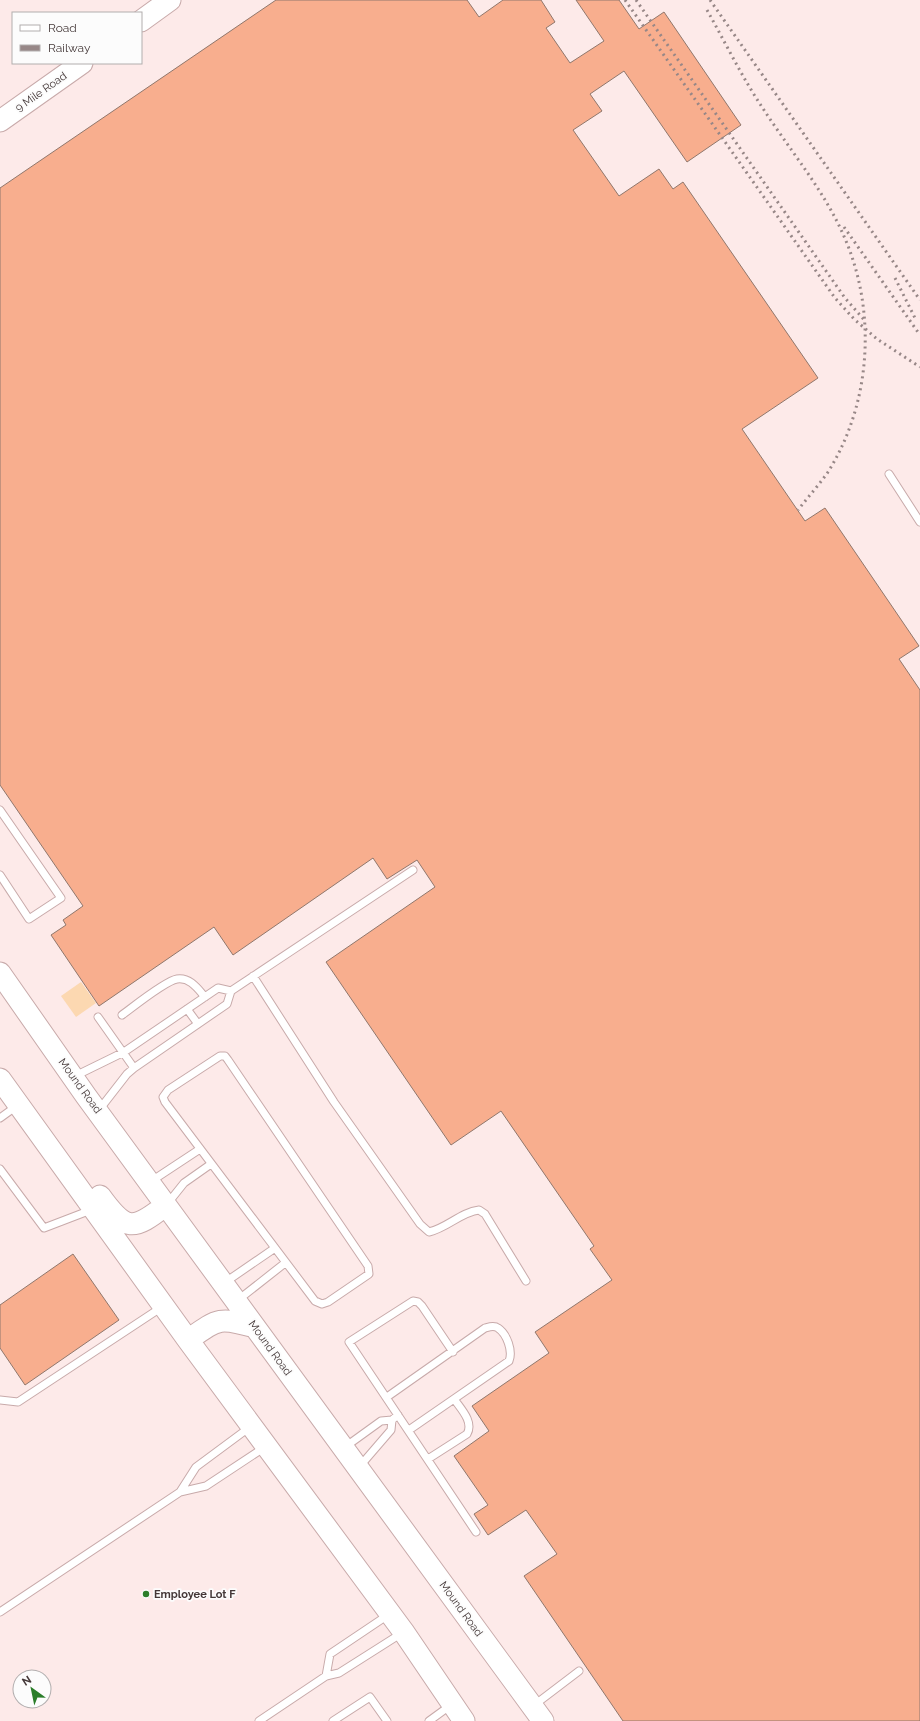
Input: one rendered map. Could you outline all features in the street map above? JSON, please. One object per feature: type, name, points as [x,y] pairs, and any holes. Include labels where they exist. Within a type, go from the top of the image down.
[{"type":"main road","points":[[142,20],[170,0]]},
{"type":"main road","name":"9 Mile Road","points":[[0,121],[81,64]]},
{"type":"main road","name":"Mound Road","points":[[0,973],[149,1182],[537,1714]]},
{"type":"main road","points":[[0,1064],[17,1078],[109,1208],[124,1223],[134,1225],[145,1221],[166,1205]]},
{"type":"main road","points":[[0,1079],[188,1340],[390,1613],[464,1721]]},
{"type":"main road","points":[[188,1340],[216,1322],[227,1320],[255,1327]]},
{"type":"lane","points":[[889,474],[920,522]]},
{"type":"lane","points":[[0,810],[61,898],[29,919],[0,875]]},
{"type":"lane","points":[[98,1111],[127,1074],[227,1004],[231,991],[413,870]]},
{"type":"lane","points":[[253,976],[334,1102],[420,1224],[429,1232],[440,1230],[467,1213],[479,1210],[485,1214],[526,1281]]},
{"type":"lane","points":[[122,1015],[166,984],[177,979],[185,980],[196,986],[205,997]]},
{"type":"lane","points":[[73,1077],[124,1052],[218,988],[231,991]]},
{"type":"lane","points":[[187,1009],[198,1024]]},
{"type":"lane","points":[[98,1017],[134,1068]]},
{"type":"lane","points":[[220,1056],[225,1056],[369,1270],[368,1274],[322,1304],[314,1301],[200,1149],[165,1102],[163,1097],[168,1090],[209,1062],[220,1056]]},
{"type":"lane","points":[[0,1118],[18,1105]]},
{"type":"lane","points":[[149,1182],[200,1149]]},
{"type":"lane","points":[[166,1205],[184,1183],[211,1164]]},
{"type":"lane","points":[[0,1169],[44,1228],[94,1209]]},
{"type":"lane","points":[[223,1284],[275,1248]]},
{"type":"lane","points":[[236,1302],[286,1263]]},
{"type":"lane","points":[[452,1352],[422,1306],[418,1302],[413,1301],[349,1342],[476,1532]]},
{"type":"lane","points":[[0,1400],[18,1402],[103,1348],[164,1306]]},
{"type":"lane","points":[[387,1397],[485,1328],[492,1326],[498,1328],[503,1334],[511,1348],[512,1355],[509,1361],[409,1430]]},
{"type":"lane","points":[[428,1459],[467,1434],[469,1430],[468,1420],[454,1399]]},
{"type":"lane","points":[[344,1448],[381,1421],[392,1420],[398,1415]]},
{"type":"lane","points":[[358,1468],[391,1430],[392,1420]]},
{"type":"lane","points":[[180,1492],[196,1467],[252,1426]]},
{"type":"lane","points":[[0,1612],[180,1492],[206,1486],[266,1446]]},
{"type":"lane","points":[[326,1676],[330,1654],[390,1613]]},
{"type":"lane","points":[[259,1721],[326,1676],[339,1673],[403,1631]]},
{"type":"lane","points":[[537,1714],[579,1671]]},
{"type":"lane","points":[[333,1721],[370,1697],[387,1721]]},
{"type":"lane","points":[[429,1721],[453,1704]]},
{"type":"shaded area","points":[[81,982],[96,1003],[76,1017],[61,996]]},
{"type":"building","points":[[276,0],[467,0],[479,17],[503,0],[541,0],[555,22],[546,28],[570,63],[604,41],[576,0],[619,0],[639,29],[664,12],[741,125],[687,162],[624,71],[590,94],[602,111],[573,130],[619,196],[659,169],[673,189],[683,182],[818,378],[742,429],[805,521],[825,508],[919,646],[899,659],[920,690],[920,1721],[623,1721],[524,1576],[557,1554],[526,1510],[488,1535],[474,1514],[488,1505],[454,1456],[489,1431],[472,1406],[549,1353],[535,1332],[612,1280],[590,1249],[594,1246],[501,1111],[451,1145],[326,962],[435,887],[417,860],[387,879],[373,858],[233,955],[214,927],[99,1006],[51,935],[66,925],[63,920],[83,906],[0,785],[0,188]]},
{"type":"building","points":[[73,1254],[119,1320],[25,1385],[0,1348],[0,1305]]},
{"type":"railway","points":[[625,0],[835,298],[854,319],[877,339],[920,367]]},
{"type":"railway","points":[[636,0],[845,298],[866,322]]},
{"type":"railway","points":[[710,0],[920,300]]},
{"type":"railway","points":[[707,10],[755,96],[772,123],[816,185],[835,217],[854,263],[861,293],[865,324],[865,355],[861,386],[854,416],[843,445],[828,472],[798,510]]},
{"type":"railway","points":[[844,227],[920,335]]},
{"type":"railway","points":[[895,278],[916,320]]},
{"type":"place","name":"Employee Lot F","points":[[146,1594]]}]
